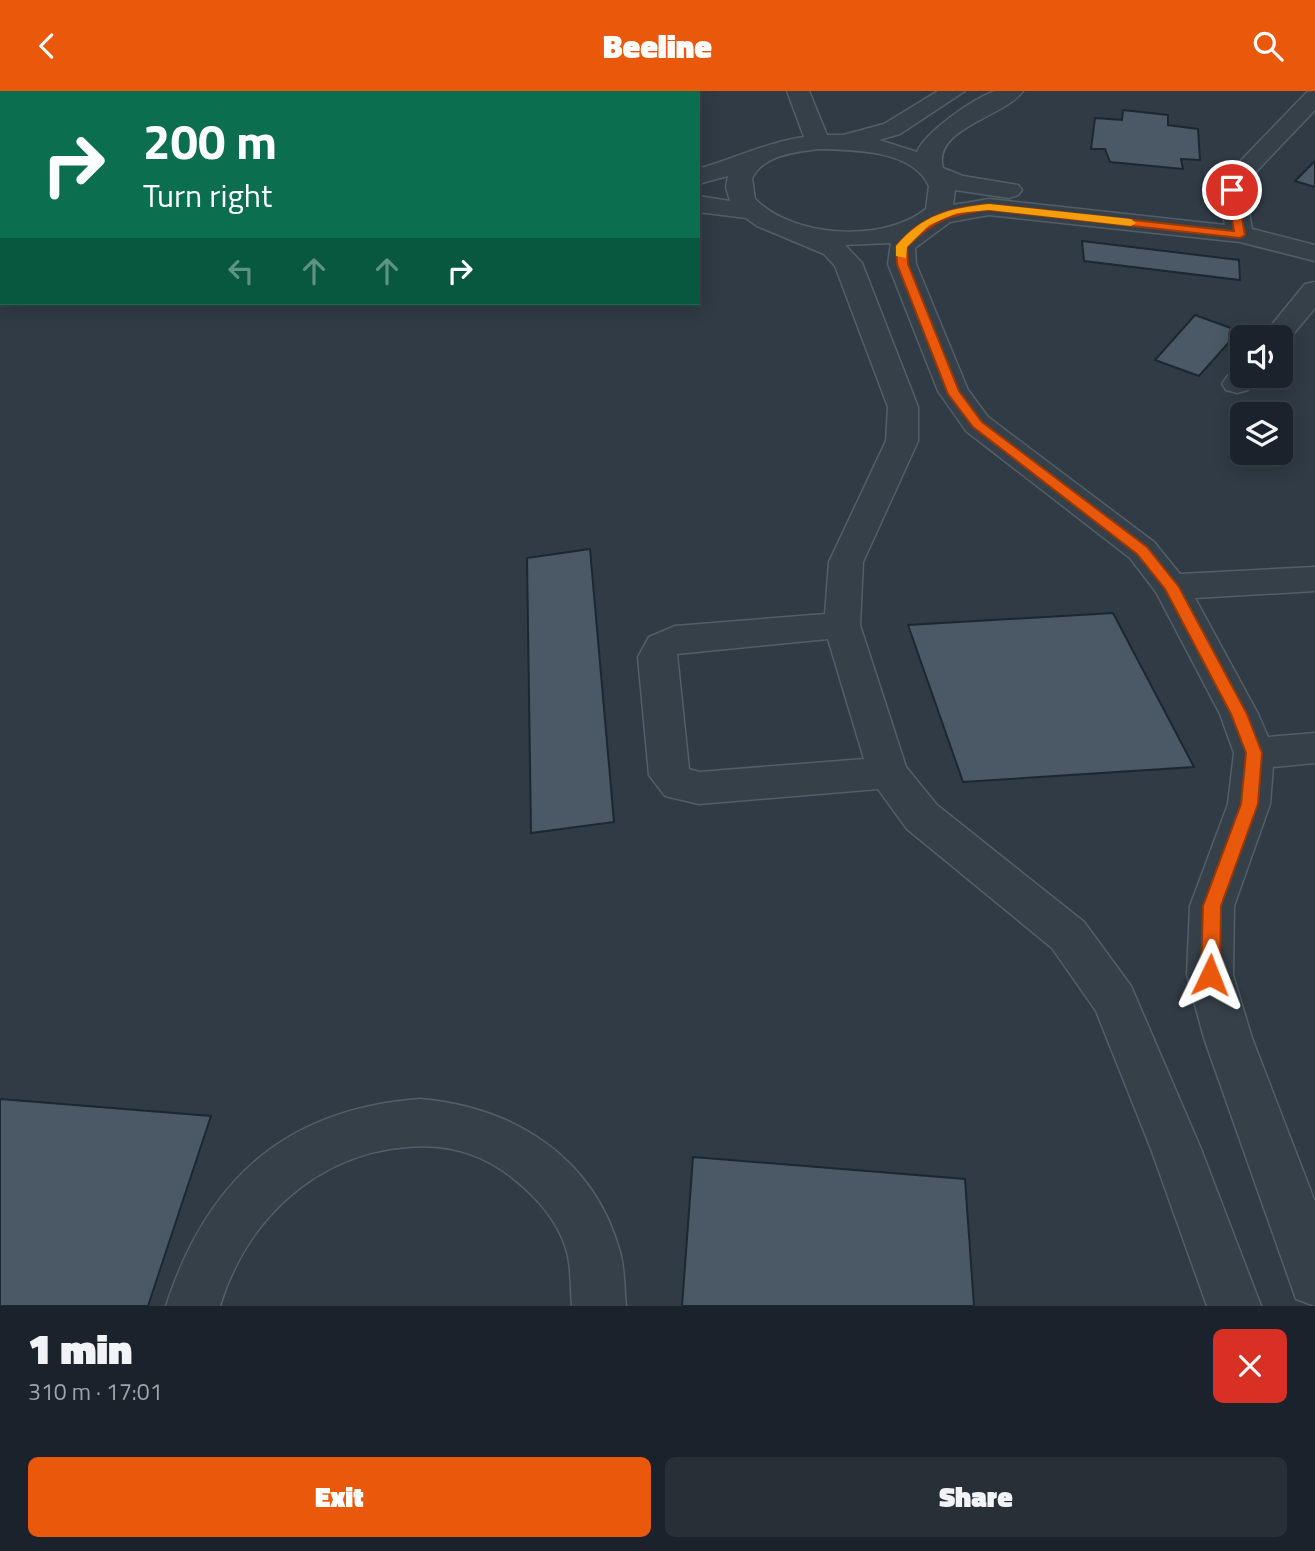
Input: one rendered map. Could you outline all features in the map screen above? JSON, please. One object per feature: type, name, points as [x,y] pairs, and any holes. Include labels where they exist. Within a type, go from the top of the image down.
[{"type":"street","points":[[798,91],[818,142]]},
{"type":"street","points":[[845,142],[892,129],[954,91]]},
{"type":"street","points":[[1012,91],[931,146],[928,159],[932,171],[942,184],[944,198],[938,211],[902,246],[902,264],[953,391],[977,424],[1142,550],[1171,587],[1239,714],[1254,753],[1250,804],[1212,906],[1210,975],[1228,1038],[1300,1231],[1315,1280]]},
{"type":"street","points":[[1239,224],[1232,190],[1238,175],[1315,97]]},
{"type":"street","points":[[700,176],[754,161],[782,148],[818,142],[845,142],[896,151],[958,183],[1239,224],[1315,253]]},
{"type":"street","points":[[754,161],[742,172],[738,185],[741,198],[751,211],[769,223],[833,248],[848,263],[904,407],[902,441],[846,562],[842,625],[888,773],[922,817],[1068,935],[1115,1000],[1176,1149],[1234,1306]]},
{"type":"street","points":[[700,205],[751,211]]},
{"type":"street","points":[[793,232],[850,240],[879,237],[925,223],[955,210],[989,207],[1315,230]]},
{"type":"street","points":[[1286,325],[1315,290]]},
{"type":"street","points":[[1171,587],[1315,579]]},
{"type":"street","points":[[842,625],[675,639],[662,646],[657,657],[669,775],[679,785],[699,788],[888,773]]},
{"type":"street","points":[[1254,753],[1315,748]]},
{"type":"street","points":[[193,1306],[201,1274],[238,1213],[289,1164],[348,1133],[410,1120],[470,1127],[525,1152],[567,1194],[594,1253],[599,1306]]},
{"type":"shaded area","points":[[700,91],[1315,91],[1315,1306],[0,1306],[0,305],[700,305]]},
{"type":"building","points":[[1123,110],[1168,115],[1168,125],[1198,129],[1200,160],[1181,159],[1183,169],[1110,162],[1105,149],[1091,149],[1095,118],[1122,120]]},
{"type":"building","points":[[1315,161],[1315,187],[1295,181]]},
{"type":"building","points":[[1082,241],[1239,260],[1240,280],[1084,261]]},
{"type":"building","points":[[1195,315],[1230,328],[1230,341],[1199,376],[1155,360]]},
{"type":"building","points":[[590,549],[614,822],[531,833],[527,558]]},
{"type":"building","points":[[1113,613],[1194,767],[963,782],[908,625]]},
{"type":"building","points":[[0,1099],[211,1116],[148,1306],[0,1306]]},
{"type":"building","points":[[693,1157],[965,1179],[974,1306],[682,1306]]},
{"type":"slow traffic","points":[[902,256],[902,246],[925,223],[955,210],[989,207],[1131,223]]},
{"type":"route","points":[[1210,975],[1212,906],[1250,804],[1254,753],[1239,714],[1171,587],[1142,550],[977,424],[953,391],[902,264],[902,246],[925,223],[955,210],[989,207],[1240,235],[1232,190]]}]
